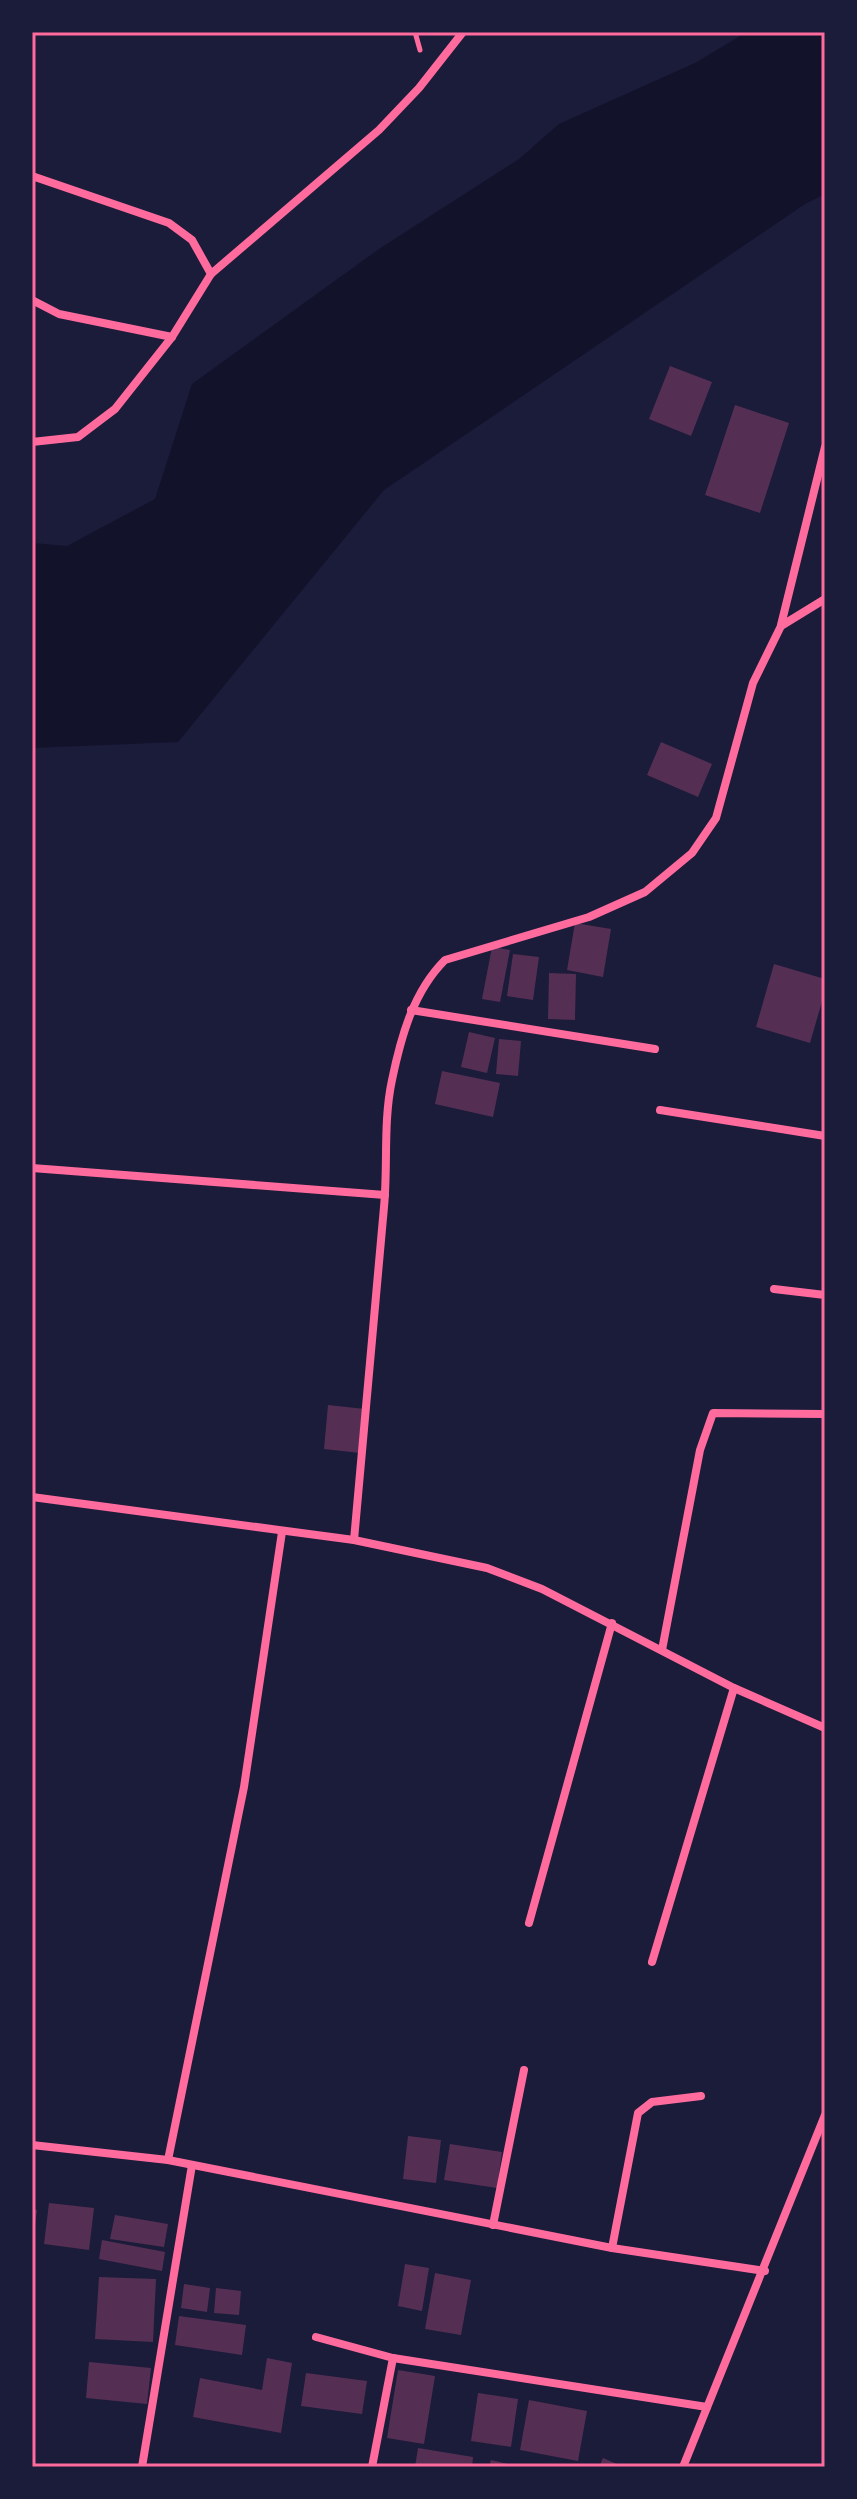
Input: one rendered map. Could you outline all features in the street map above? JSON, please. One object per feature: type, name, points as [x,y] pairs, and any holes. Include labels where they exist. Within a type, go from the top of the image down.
[{"type":"street","points":[[32,442],[78,437],[94,428],[115,409],[172,337],[211,274],[379,130],[419,88],[463,32]]},
{"type":"street","points":[[32,176],[169,223],[192,240],[211,274]]},
{"type":"street","points":[[32,300],[59,314],[172,337]]},
{"type":"street","points":[[354,1540],[385,1195],[386,1117],[397,1057],[411,1010],[429,976],[445,960],[589,917],[645,892],[692,853],[716,818],[753,683],[781,626],[825,447]]},
{"type":"street","points":[[781,626],[825,599]]},
{"type":"street","points":[[411,1010],[655,1049]]},
{"type":"street","points":[[660,1110],[825,1136]]},
{"type":"street","points":[[32,1168],[385,1195]]},
{"type":"street","points":[[774,1289],[825,1295]]},
{"type":"street","points":[[662,1650],[700,1450],[709,1418],[713,1413],[725,1410],[825,1414]]},
{"type":"street","points":[[32,1497],[354,1540],[487,1568],[542,1589],[734,1688],[825,1728]]},
{"type":"street","points":[[168,2160],[244,1787],[282,1532]]},
{"type":"street","points":[[529,1923],[612,1623]]},
{"type":"street","points":[[652,1962],[734,1688]]},
{"type":"street","points":[[493,2225],[524,2070]]},
{"type":"street","points":[[612,2248],[638,2113],[652,2102],[701,2096]]},
{"type":"street","points":[[683,2467],[765,2271],[825,2115]]},
{"type":"street","points":[[32,2145],[168,2160],[612,2248],[765,2271]]},
{"type":"street","points":[[142,2467],[192,2165]]},
{"type":"street","points":[[316,2337],[393,2358],[707,2407]]},
{"type":"street","points":[[372,2467],[393,2358]]},
{"type":"shaded area","points":[[747,32],[825,32],[825,194],[805,204],[384,490],[178,742],[32,748],[32,543],[67,546],[155,499],[192,384],[379,249],[519,159],[559,124],[695,63]]},
{"type":"building","points":[[670,366],[712,382],[691,436],[649,419]]},
{"type":"building","points":[[735,405],[789,423],[760,513],[705,495]]},
{"type":"building","points":[[661,742],[712,764],[698,797],[647,775]]},
{"type":"building","points":[[575,923],[611,929],[603,977],[567,970]]},
{"type":"building","points":[[492,947],[510,950],[500,1002],[482,999]]},
{"type":"building","points":[[513,954],[539,957],[533,1000],[507,996]]},
{"type":"building","points":[[774,964],[825,979],[825,991],[810,1043],[756,1027]]},
{"type":"building","points":[[549,973],[576,974],[575,1020],[548,1019]]},
{"type":"building","points":[[469,1032],[495,1038],[487,1073],[461,1067]]},
{"type":"building","points":[[499,1039],[521,1041],[518,1076],[496,1074]]},
{"type":"building","points":[[442,1071],[500,1083],[493,1117],[435,1104]]},
{"type":"building","points":[[328,1405],[365,1409],[360,1453],[324,1449]]},
{"type":"building","points":[[408,2136],[441,2140],[436,2183],[403,2179]]},
{"type":"building","points":[[450,2144],[502,2152],[497,2188],[444,2180]]},
{"type":"building","points":[[49,2203],[94,2208],[89,2250],[44,2244]]},
{"type":"building","points":[[32,2209],[37,2210],[34,2231],[32,2231]]},
{"type":"building","points":[[115,2215],[168,2224],[164,2247],[110,2239]]},
{"type":"building","points":[[102,2240],[165,2252],[162,2271],[99,2259]]},
{"type":"building","points":[[405,2264],[429,2268],[422,2311],[398,2306]]},
{"type":"building","points":[[435,2273],[471,2280],[461,2335],[425,2329]]},
{"type":"building","points":[[99,2277],[156,2279],[153,2342],[95,2339]]},
{"type":"building","points":[[184,2284],[210,2288],[207,2312],[181,2308]]},
{"type":"building","points":[[216,2288],[241,2291],[239,2315],[214,2313]]},
{"type":"building","points":[[179,2316],[246,2325],[242,2355],[175,2345]]},
{"type":"building","points":[[267,2358],[292,2363],[281,2433],[193,2417],[200,2378],[262,2390]]},
{"type":"building","points":[[89,2362],[151,2368],[147,2404],[86,2398]]},
{"type":"building","points":[[398,2370],[435,2376],[424,2444],[387,2438]]},
{"type":"building","points":[[306,2373],[367,2381],[362,2414],[301,2406]]},
{"type":"building","points":[[478,2393],[518,2399],[511,2447],[471,2441]]},
{"type":"building","points":[[529,2400],[587,2411],[578,2461],[520,2450]]},
{"type":"building","points":[[418,2448],[473,2457],[472,2467],[415,2467]]},
{"type":"building","points":[[603,2458],[624,2467],[599,2467]]},
{"type":"building","points":[[491,2460],[516,2466],[516,2467],[489,2467]]}]
